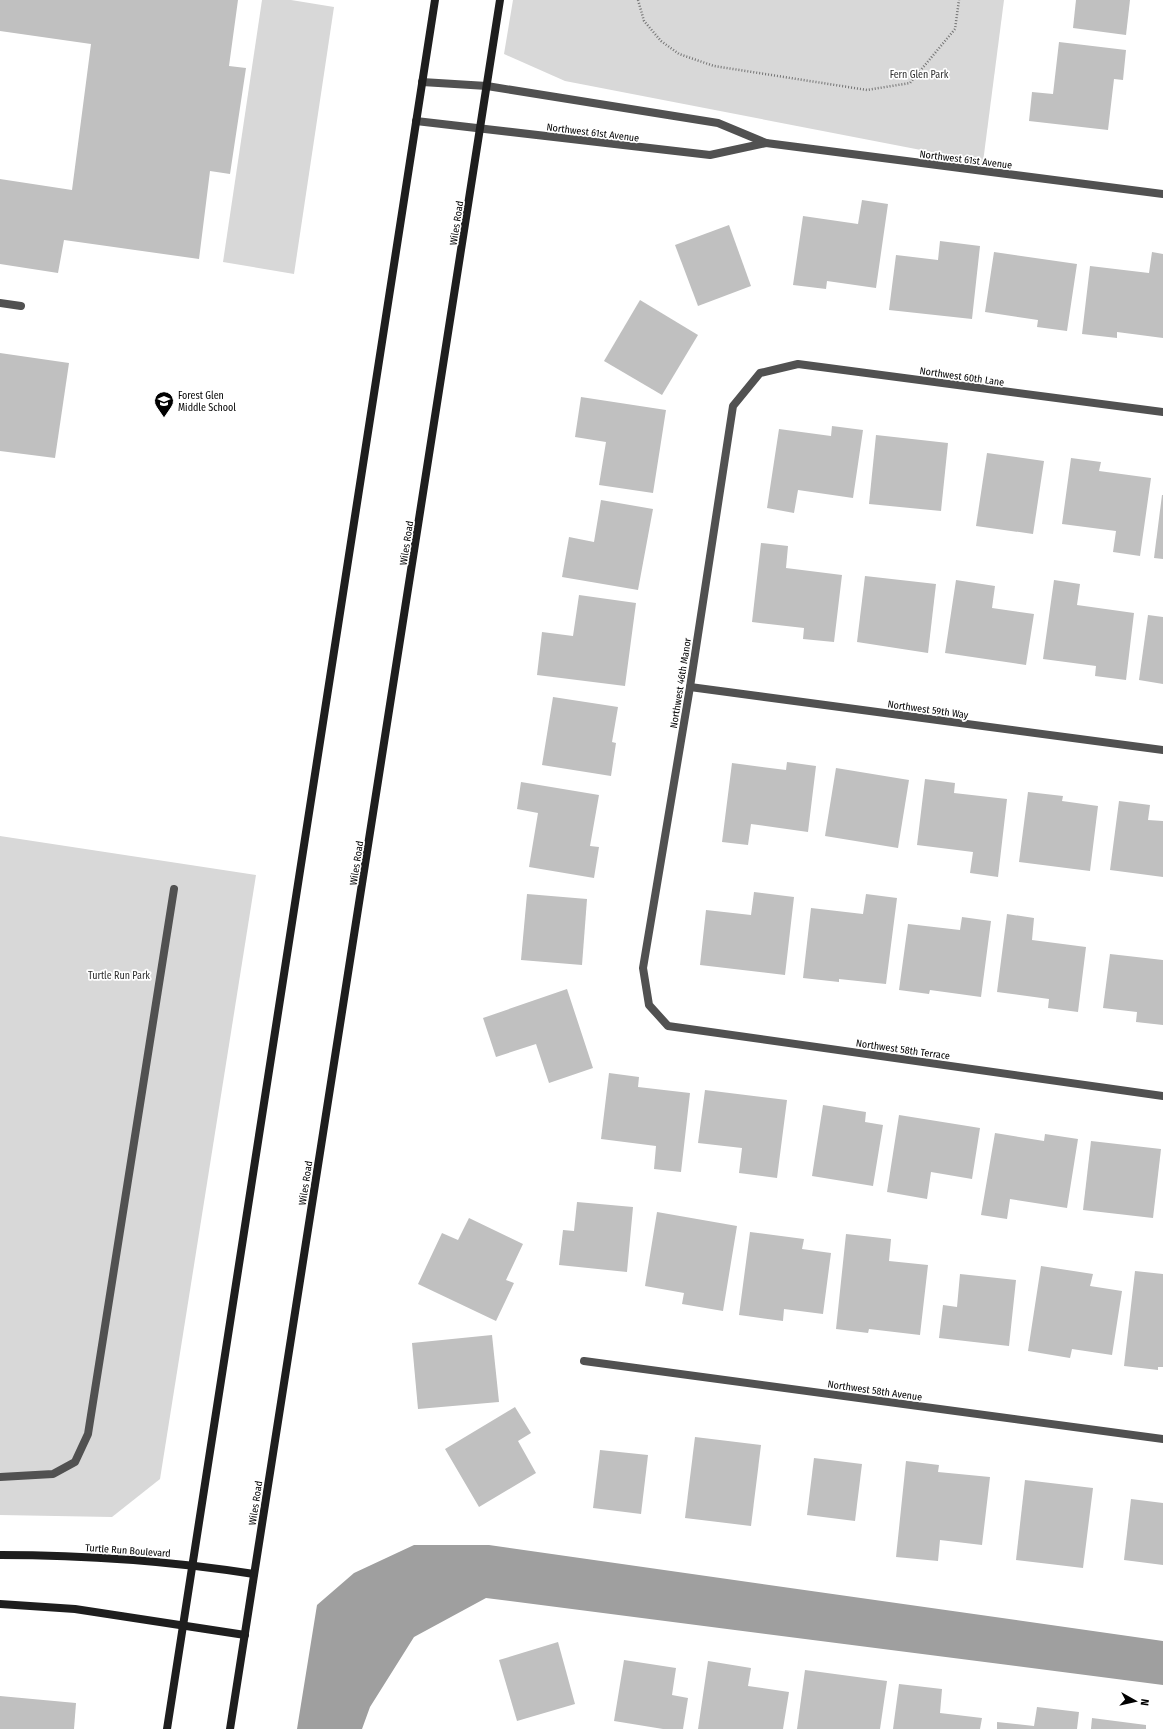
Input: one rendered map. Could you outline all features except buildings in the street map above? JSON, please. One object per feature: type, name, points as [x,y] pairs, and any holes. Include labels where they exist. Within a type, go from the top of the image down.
[{"type":"main road","points":[[166,1729],[435,0]]},
{"type":"main road","name":"Wiles Road","points":[[230,1729],[500,0]]},
{"type":"main road","name":"Turtle Run Boulevard","points":[[0,1555],[45,1555],[192,1564],[254,1574]]},
{"type":"main road","points":[[0,1604],[75,1609],[245,1635]]},
{"type":"street","name":"Northwest 61st Avenue","points":[[422,82],[487,86],[718,123],[766,143],[1163,194]]},
{"type":"street","name":"Northwest 61st Avenue","points":[[416,121],[710,156],[766,143]]},
{"type":"street","points":[[0,303],[21,306]]},
{"type":"street","name":"Northwest 60th Lane","points":[[760,373],[798,364],[1163,412]]},
{"type":"street","name":"Northwest 46th Manor","points":[[649,1005],[643,968],[690,687],[733,406],[760,373]]},
{"type":"street","name":"Northwest 59th Way","points":[[690,687],[1163,750]]},
{"type":"street","points":[[0,1477],[53,1474],[75,1462],[88,1434],[174,888]]},
{"type":"street","name":"Northwest 58th Terrace","points":[[649,1005],[668,1026],[1163,1096]]},
{"type":"street","name":"Northwest 58th Avenue","points":[[584,1360],[1163,1439]]},
{"type":"path","points":[[638,0],[644,21],[661,41],[679,54],[714,66],[867,90],[910,83],[954,29],[959,0]]},
{"type":"green space","points":[[262,0],[291,0],[334,7],[294,274],[223,262]]},
{"type":"green space","name":"Fern Glen Park","points":[[513,0],[1004,0],[983,162],[565,81],[504,54]]},
{"type":"green space","name":"Turtle Run Park","points":[[0,836],[256,875],[160,1479],[112,1517],[0,1515]]},
{"type":"shaded area","points":[[414,1545],[489,1545],[1163,1641],[1163,1685],[486,1598],[414,1637],[370,1707],[362,1729],[297,1729],[317,1605],[354,1573]]},
{"type":"place","name":"Forest Glen Middle School","points":[[164,418]]}]
